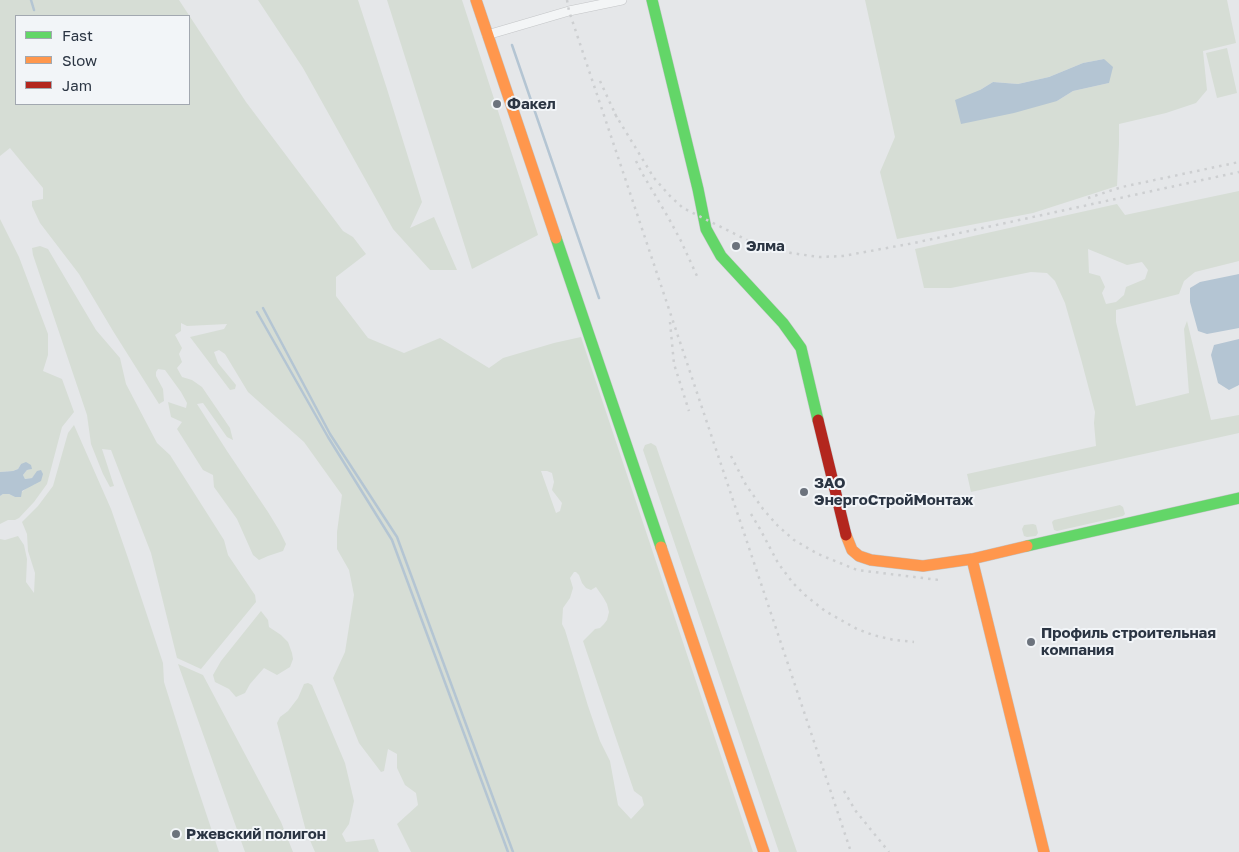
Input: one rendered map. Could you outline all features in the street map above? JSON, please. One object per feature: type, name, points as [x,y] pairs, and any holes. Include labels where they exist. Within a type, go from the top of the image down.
[{"type":"street","points":[[476,0],[764,852]]},
{"type":"street","points":[[487,35],[570,11],[622,0]]},
{"type":"street","points":[[652,0],[706,229],[721,256],[783,323],[801,348],[848,542],[852,550],[860,556],[871,560],[923,566],[972,559],[1239,498]]},
{"type":"street","points":[[972,559],[1044,852]]},
{"type":"shaded area","points":[[0,0],[179,0],[189,15],[15,15],[15,105],[190,105],[190,17],[246,102],[343,231],[353,237],[366,254],[336,277],[336,296],[368,338],[404,353],[440,338],[489,368],[503,358],[581,337],[753,852],[411,852],[397,824],[418,805],[416,793],[405,785],[397,768],[397,754],[388,749],[384,771],[381,772],[359,743],[333,678],[345,652],[354,595],[349,570],[337,549],[337,532],[342,495],[304,442],[248,392],[225,354],[219,350],[214,352],[218,363],[236,385],[235,389],[230,390],[190,337],[224,329],[227,324],[187,326],[181,323],[181,331],[175,335],[182,348],[179,354],[182,362],[177,368],[182,377],[192,380],[202,387],[230,428],[233,440],[227,437],[203,403],[197,404],[268,512],[286,544],[283,551],[259,560],[253,555],[237,519],[214,487],[213,475],[203,470],[177,429],[182,422],[171,417],[168,402],[186,408],[187,403],[181,392],[165,370],[158,369],[156,376],[163,389],[164,401],[159,404],[79,274],[40,223],[32,206],[32,201],[43,199],[43,188],[10,148],[0,156]],"holes":[[[541,471],[552,473],[554,482],[552,490],[562,503],[560,511],[556,513]],[[574,572],[579,575],[586,588],[591,590],[596,587],[607,604],[609,612],[604,624],[600,628],[595,629],[583,641],[634,791],[642,797],[644,805],[631,819],[618,805],[610,761],[600,741],[562,624],[563,608],[570,598],[573,588],[570,578]]]},
{"type":"shaded area","points":[[258,0],[358,0],[422,202],[410,228],[434,217],[457,270],[430,270],[393,229],[303,68]]},
{"type":"shaded area","points":[[387,0],[462,0],[538,235],[472,269]]},
{"type":"shaded area","points":[[865,0],[1227,0],[1236,43],[1203,51],[1207,90],[1196,103],[1166,113],[1119,124],[1117,186],[1033,213],[897,239],[880,172],[895,137]],"holes":[[[1104,59],[1109,83],[1073,91],[1057,101],[980,90],[993,82],[1018,84],[1049,77],[1083,63]]]},
{"type":"shaded area","points":[[1227,48],[1237,93],[1217,98],[1206,53]]},
{"type":"shaded area","points":[[1239,191],[1239,261],[1195,272],[1184,281],[1179,294],[1116,310],[1116,322],[1136,406],[1189,393],[1184,329],[1187,321],[1211,420],[1239,415],[1239,433],[971,492],[967,474],[1096,446],[1095,412],[1065,303],[1055,281],[1047,273],[1031,272],[951,288],[924,288],[915,249],[1117,204],[1125,215]],"holes":[[[1088,249],[1127,265],[1142,262],[1148,270],[1145,279],[1126,287],[1124,295],[1116,302],[1106,304],[1102,293],[1105,287],[1100,276],[1089,273]]]},
{"type":"shaded area","points":[[0,219],[19,257],[48,334],[48,355],[43,371],[62,379],[74,412],[62,427],[47,484],[19,518],[0,524],[0,496],[9,494],[15,497],[35,484],[36,474],[32,478],[25,479],[23,475],[27,470],[31,469],[21,464],[18,469],[13,471],[0,472]]},
{"type":"shaded area","points":[[40,246],[48,249],[96,330],[120,358],[126,384],[157,443],[170,455],[224,540],[228,555],[255,595],[256,602],[201,669],[177,658],[151,553],[111,450],[102,449],[114,486],[110,487],[91,444],[87,415],[33,255],[32,248]]},
{"type":"shaded area","points":[[74,425],[111,509],[128,558],[163,663],[164,682],[219,852],[0,852],[0,539],[5,540],[18,536],[24,545],[27,559],[26,582],[34,593],[35,573],[28,551],[27,534],[22,522],[38,506],[53,486],[68,433]]},
{"type":"shaded area","points":[[651,443],[656,446],[797,852],[779,852],[643,450],[645,445]]},
{"type":"shaded area","points":[[1120,505],[1123,507],[1125,514],[1123,516],[1057,531],[1054,530],[1052,522],[1054,520]]},
{"type":"shaded area","points":[[1024,525],[1036,525],[1038,533],[1036,536],[1024,536],[1022,529]]},
{"type":"shaded area","points":[[261,611],[268,620],[269,627],[288,642],[293,659],[290,667],[277,675],[264,668],[245,693],[236,697],[229,689],[215,682],[213,675],[221,661]]},
{"type":"shaded area","points":[[178,664],[203,675],[281,822],[293,852],[245,852]]},
{"type":"shaded area","points":[[304,684],[312,685],[345,763],[354,801],[349,824],[342,834],[346,842],[374,839],[379,852],[315,852],[306,831],[277,723],[280,717],[288,711],[298,698]]},
{"type":"water","points":[[1104,59],[1113,67],[1109,83],[1073,91],[1057,101],[1014,113],[961,124],[955,100],[980,90],[993,82],[1018,84],[1049,77],[1083,63]]},
{"type":"water","points":[[1239,274],[1239,328],[1207,334],[1198,331],[1190,302],[1190,288],[1200,282]]},
{"type":"water","points":[[1239,339],[1239,385],[1229,390],[1218,383],[1211,355],[1214,345]]},
{"type":"water","points":[[26,462],[31,465],[32,469],[27,470],[23,475],[25,479],[32,478],[37,471],[41,470],[43,474],[41,481],[22,491],[21,497],[9,494],[0,496],[0,472],[13,471]]},
{"type":"waterway","points":[[31,0],[34,10]]},
{"type":"waterway","points":[[512,45],[599,298]]},
{"type":"waterway","points":[[263,308],[330,434],[397,537],[513,852]]},
{"type":"waterway","points":[[257,312],[328,437],[392,540],[508,852]]},
{"type":"railway","points":[[567,0],[569,11],[851,852]]},
{"type":"railway","points":[[600,81],[618,120]]},
{"type":"railway","points":[[615,114],[654,178],[683,208],[751,242],[791,253],[819,257],[843,256],[914,243],[1239,172]]},
{"type":"railway","points":[[636,161],[681,241],[697,276]]},
{"type":"railway","points":[[1088,198],[1122,187],[1239,162]]},
{"type":"railway","points":[[670,322],[674,364],[689,411]]},
{"type":"railway","points":[[731,456],[746,485],[763,509],[794,540],[818,554],[857,570],[939,580]]},
{"type":"railway","points":[[751,514],[778,563],[793,583],[825,611],[857,629],[873,635],[914,642]]},
{"type":"railway","points":[[844,791],[855,810],[889,852]]},
{"type":"traffic: fast","points":[[652,0],[706,229],[721,256],[783,323],[801,348],[818,420]]},
{"type":"traffic: fast","points":[[556,238],[661,547]]},
{"type":"traffic: fast","points":[[1027,546],[1239,498]]},
{"type":"traffic: slow","points":[[476,0],[556,238]]},
{"type":"traffic: slow","points":[[846,535],[852,550],[859,556],[871,560],[923,566],[972,559],[1027,546]]},
{"type":"traffic: slow","points":[[661,547],[764,852]]},
{"type":"traffic: slow","points":[[972,559],[1044,852]]},
{"type":"traffic: jam","points":[[818,420],[846,535]]},
{"type":"place","name":"Факел","points":[[497,104]]},
{"type":"place","name":"Элма","points":[[736,246]]},
{"type":"place","name":"ЗАО ЭнергоСтройМонтаж","points":[[804,492]]},
{"type":"place","name":"Профиль строительная компания","points":[[1031,642]]},
{"type":"place","name":"Ржевский полигон","points":[[176,834]]}]
